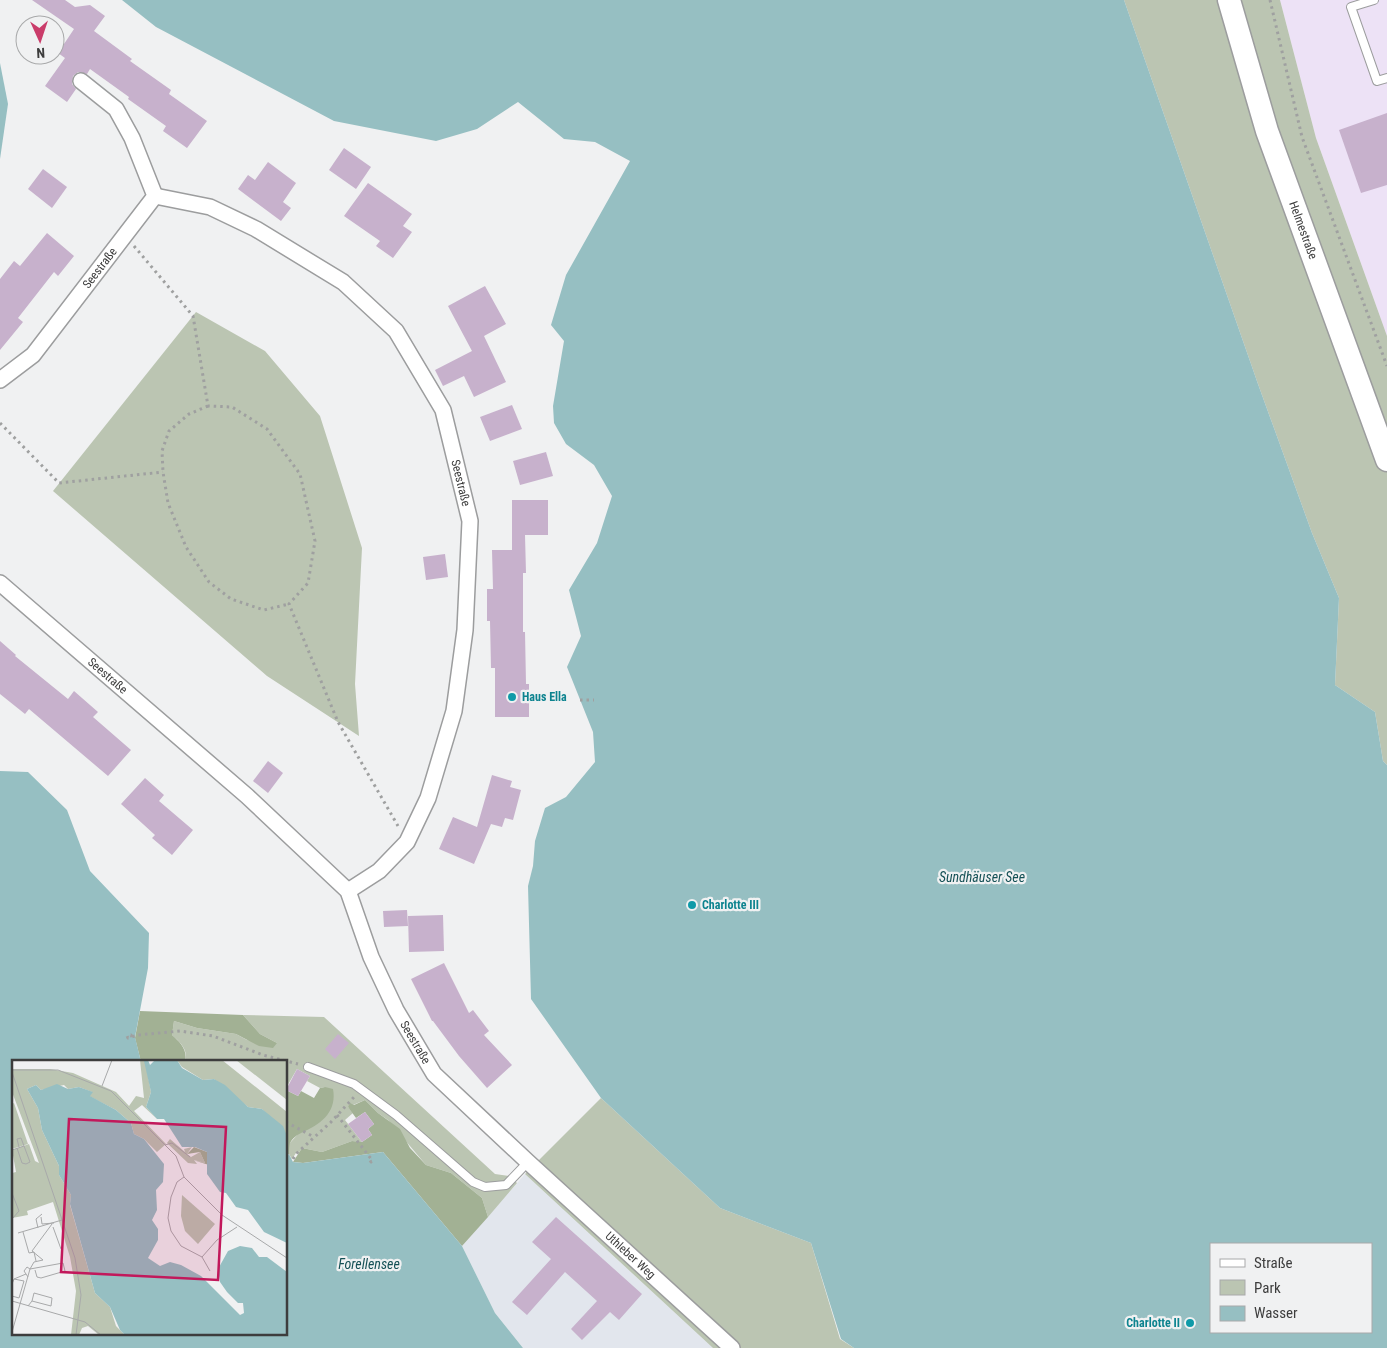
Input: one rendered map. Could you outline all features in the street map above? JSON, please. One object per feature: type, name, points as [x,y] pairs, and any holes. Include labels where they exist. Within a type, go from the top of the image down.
[{"type":"main road","name":"Helmestraße","points":[[1229,0],[1267,131],[1387,459]]},
{"type":"street","points":[[81,81],[116,109],[132,138],[155,196]]},
{"type":"street","name":"Seestraße","points":[[0,380],[33,355],[155,196],[210,207],[256,229],[342,282],[396,331],[443,410],[470,521],[465,630],[454,711],[428,798],[407,842],[379,871],[348,891]]},
{"type":"street","name":"Seestraße","points":[[0,583],[247,796],[348,891],[371,957],[396,1010],[434,1074],[528,1162]]},
{"type":"street","name":"Uthleber Weg","points":[[528,1162],[732,1348]]},
{"type":"lane","points":[[1374,0],[1352,7],[1377,81],[1387,78]]},
{"type":"lane","points":[[308,1067],[354,1084],[396,1115],[473,1182],[485,1187],[506,1185],[528,1162]]},
{"type":"path","points":[[1270,0],[1302,137],[1387,366]]},
{"type":"path","points":[[125,235],[193,316],[208,406]]},
{"type":"path","points":[[208,406],[232,407],[267,430],[300,474],[315,541],[308,583],[289,604],[264,610],[232,599],[209,582],[186,548],[168,503],[163,472],[162,451],[169,430],[189,414],[208,406]]},
{"type":"path","points":[[0,423],[59,483],[163,472]]},
{"type":"path","points":[[289,604],[338,722],[407,842]]},
{"type":"path","points":[[580,700],[594,700]]},
{"type":"path","points":[[132,1037],[180,1031],[213,1036],[279,1060]]},
{"type":"path","points":[[288,1062],[308,1067]]},
{"type":"path","points":[[293,1159],[361,1089]]},
{"type":"path","points":[[337,1115],[371,1158]]},
{"type":"path","points":[[288,1123],[314,1137]]},
{"type":"shaded area","points":[[1280,0],[1387,0],[1387,336],[1316,138]]},
{"type":"shaded area","points":[[525,1174],[713,1348],[523,1348],[495,1313],[462,1246]]},
{"type":"green space","points":[[1124,0],[1280,0],[1316,138],[1387,336],[1387,765],[1383,761],[1375,712],[1335,685],[1339,598],[1312,533],[1258,384]]},
{"type":"green space","points":[[196,312],[265,351],[320,416],[362,548],[355,684],[359,736],[267,676],[53,491]]},
{"type":"green space","points":[[140,1011],[243,1015],[260,1034],[277,1043],[273,1048],[259,1046],[236,1034],[197,1028],[174,1021],[172,1035],[184,1050],[186,1060],[140,1060],[135,1038]]},
{"type":"green space","points":[[243,1015],[324,1017],[495,1174],[509,1176],[517,1183],[488,1217],[482,1198],[451,1173],[426,1165],[388,1120],[365,1100],[348,1107],[353,1113],[345,1120],[362,1142],[352,1141],[322,1152],[302,1148],[292,1159],[289,1154],[289,1144],[299,1133],[325,1087],[320,1088],[307,1081],[310,1076],[297,1069],[288,1085],[288,1060],[186,1060],[185,1050],[181,1043],[172,1035],[174,1021],[197,1028],[236,1034],[247,1040],[277,1043],[260,1034]]},
{"type":"green space","points":[[320,1088],[333,1089],[334,1097],[331,1109],[318,1124],[293,1139],[288,1155],[288,1091],[298,1096],[301,1091],[314,1098]]},
{"type":"green space","points":[[601,1098],[720,1208],[811,1243],[840,1339],[854,1348],[713,1348],[525,1174]]},
{"type":"green space","points":[[365,1100],[378,1113],[400,1129],[410,1148],[426,1165],[451,1173],[482,1198],[488,1217],[462,1246],[383,1152],[303,1163],[293,1162],[302,1148],[322,1152],[352,1141],[362,1142],[372,1135],[368,1129],[374,1124],[365,1112],[356,1118],[348,1107],[350,1103],[354,1105]]},
{"type":"water","name":"Sundhäuser See","points":[[122,0],[1124,0],[1258,384],[1312,533],[1339,598],[1335,685],[1375,712],[1383,761],[1387,765],[1387,1348],[854,1348],[841,1339],[811,1243],[720,1208],[601,1098],[531,999],[528,886],[533,866],[535,841],[545,808],[566,797],[595,762],[593,732],[567,667],[581,636],[569,590],[597,543],[612,496],[594,465],[566,444],[554,423],[553,406],[564,341],[551,325],[566,275],[630,161],[595,142],[564,139],[518,102],[477,129],[436,141],[334,121],[156,27]]},
{"type":"water","points":[[0,63],[8,104],[0,159]]},
{"type":"water","name":"Forellensee","points":[[0,771],[28,772],[67,810],[90,871],[149,933],[148,968],[135,1037],[141,1060],[12,1060],[12,1336],[288,1336],[288,1155],[293,1162],[303,1163],[383,1152],[462,1246],[495,1313],[523,1348],[0,1348]]},
{"type":"building","points":[[32,0],[65,0],[75,7],[90,5],[105,16],[94,31],[132,59],[130,61],[171,90],[169,94],[207,121],[187,148],[163,131],[166,126],[90,69],[87,74],[78,72],[73,76],[72,84],[76,89],[67,102],[45,86],[60,65],[65,65],[65,42],[74,29],[65,23],[65,15],[54,15]]},
{"type":"building","points":[[1387,113],[1387,185],[1361,193],[1339,130]]},
{"type":"building","points":[[344,148],[371,167],[356,189],[329,170]]},
{"type":"building","points":[[268,162],[296,183],[283,202],[291,208],[281,221],[238,189],[248,175],[255,180]]},
{"type":"building","points":[[43,169],[67,187],[52,208],[28,189]]},
{"type":"building","points":[[368,183],[412,214],[403,226],[412,232],[393,258],[376,246],[380,241],[344,216]]},
{"type":"building","points":[[47,233],[74,256],[58,276],[54,272],[18,318],[23,322],[0,350],[0,279],[14,261],[20,266]]},
{"type":"building","points":[[485,286],[506,324],[484,336],[506,382],[474,397],[464,376],[443,386],[435,370],[472,351],[448,306]]},
{"type":"building","points":[[512,405],[522,429],[490,441],[480,417]]},
{"type":"building","points":[[546,452],[553,476],[520,485],[513,461]]},
{"type":"building","points":[[512,500],[548,500],[548,535],[525,535],[526,573],[523,573],[523,632],[525,632],[526,684],[529,684],[529,717],[495,717],[495,668],[491,668],[490,621],[487,621],[487,589],[493,589],[492,550],[512,550]]},
{"type":"building","points":[[445,554],[448,577],[426,580],[423,557]]},
{"type":"building","points":[[0,641],[15,656],[68,699],[74,691],[98,712],[93,717],[131,750],[108,776],[29,709],[25,714],[0,694]]},
{"type":"building","points":[[268,761],[283,773],[268,793],[253,781]]},
{"type":"building","points":[[492,775],[512,781],[510,787],[521,790],[513,820],[505,818],[502,827],[491,824],[474,864],[439,849],[453,817],[477,827]]},
{"type":"building","points":[[145,778],[164,795],[159,801],[193,830],[172,855],[152,838],[155,835],[121,804]]},
{"type":"building","points":[[407,910],[408,926],[384,927],[383,911]]},
{"type":"building","points":[[443,915],[444,951],[409,952],[408,916]]},
{"type":"building","points":[[444,963],[469,1013],[473,1010],[489,1031],[484,1035],[512,1065],[487,1088],[432,1021],[411,979]]},
{"type":"building","points":[[338,1034],[349,1043],[335,1059],[325,1049]]},
{"type":"building","points":[[297,1069],[310,1076],[298,1096],[288,1091],[288,1086]]},
{"type":"building","points":[[365,1112],[374,1124],[368,1129],[372,1135],[362,1142],[348,1124]]},
{"type":"building","points":[[556,1217],[642,1294],[619,1320],[610,1312],[582,1340],[571,1329],[597,1301],[565,1272],[527,1315],[512,1302],[551,1259],[532,1242]]},
{"type":"place","name":"Haus Ella","points":[[512,697]]},
{"type":"place","name":"Charlotte III","points":[[692,905]]},
{"type":"place","name":"Charlotte II","points":[[1190,1323]]}]
